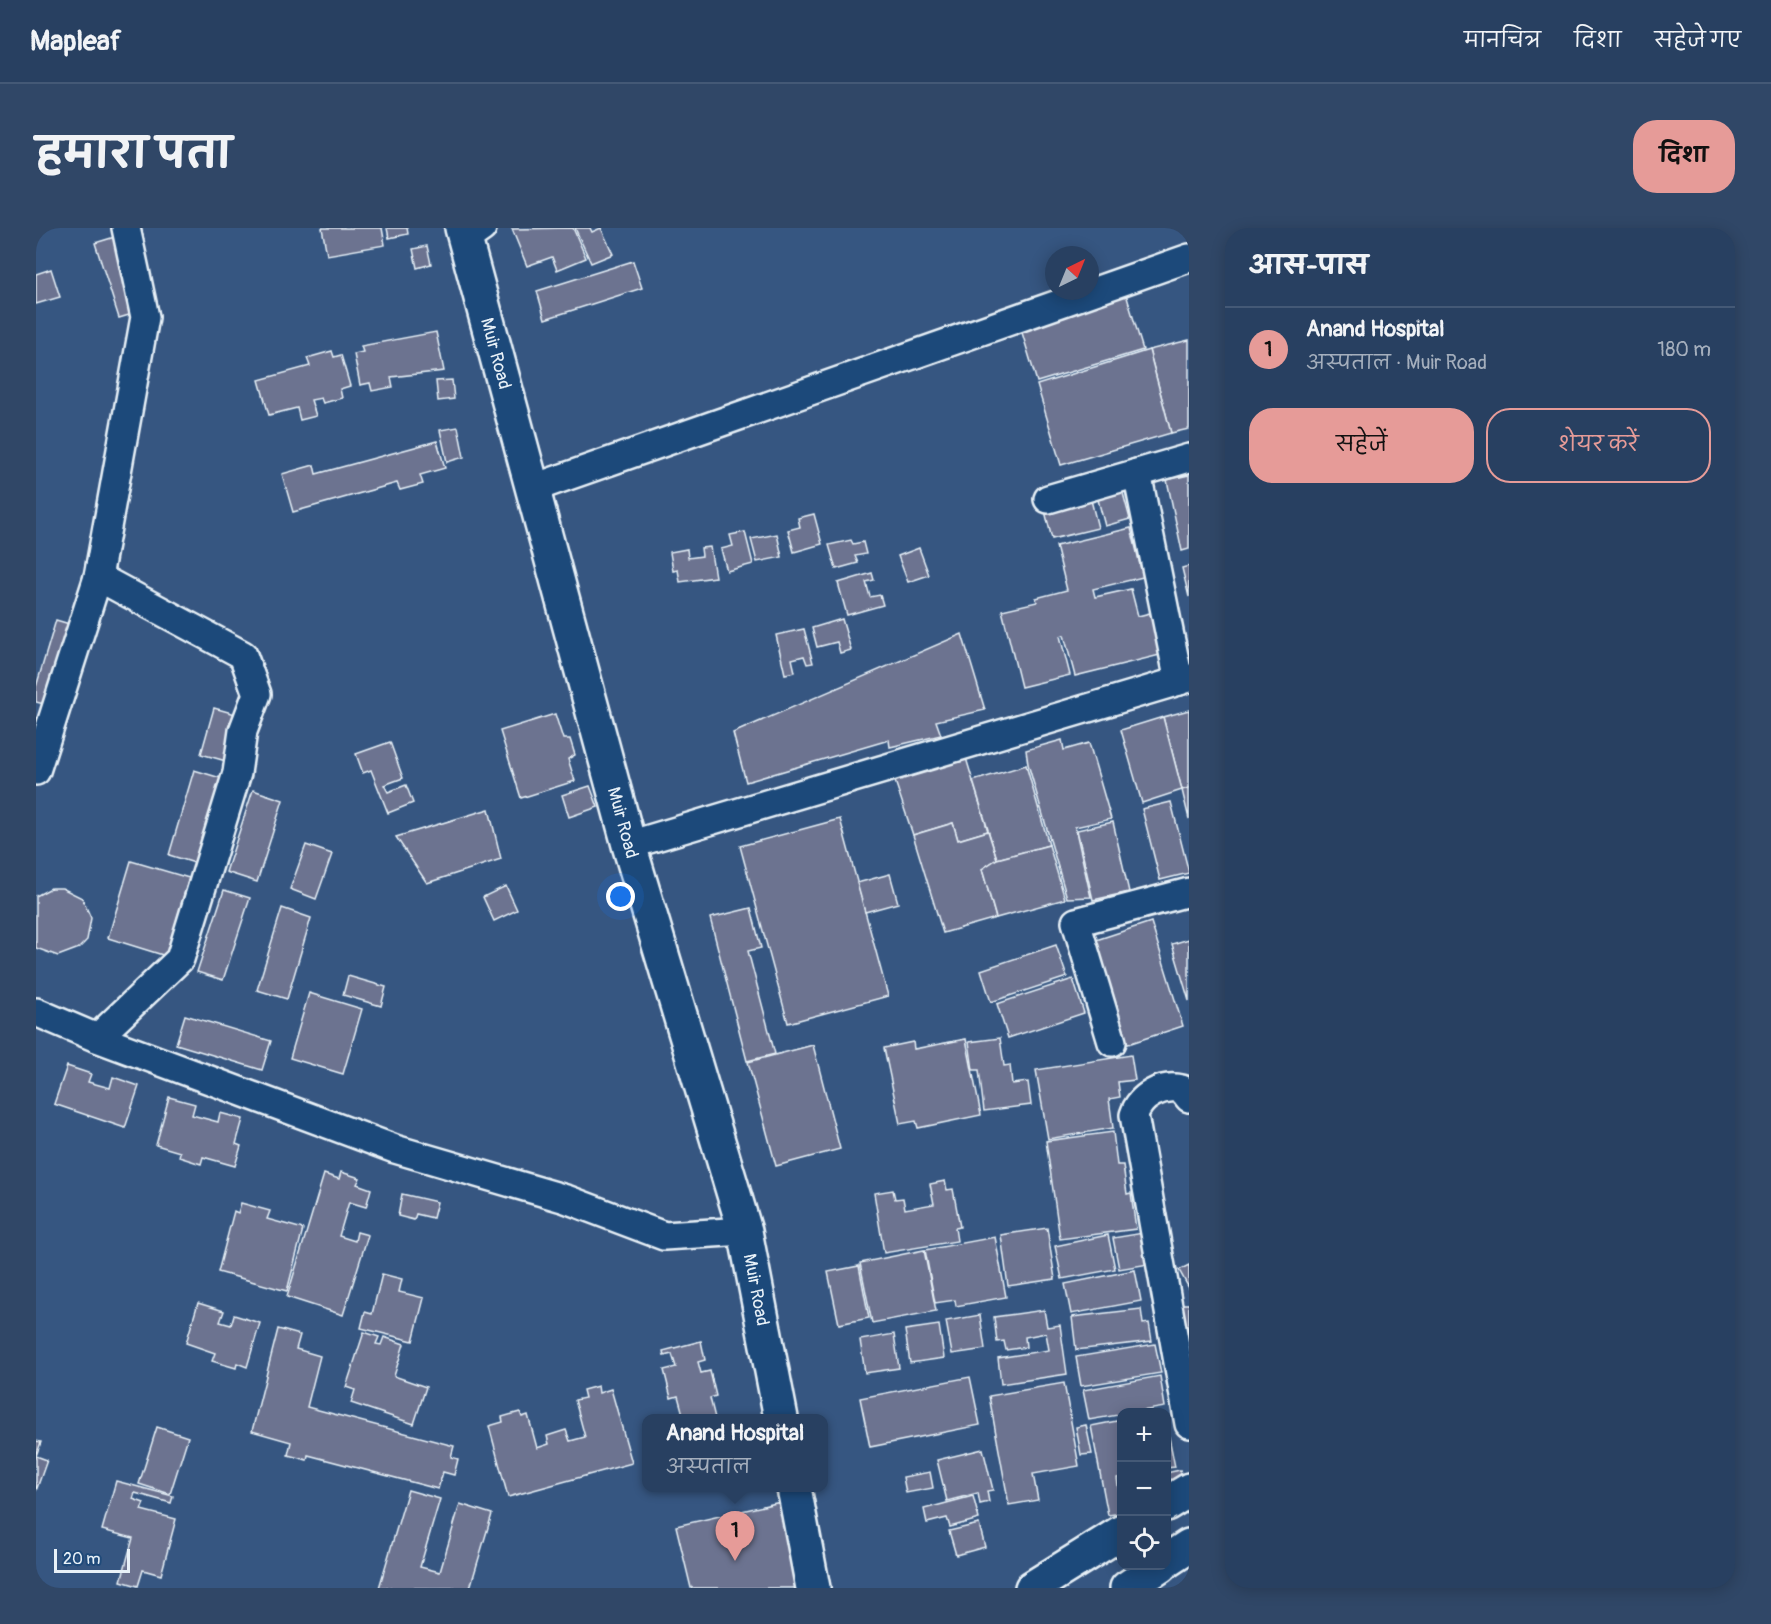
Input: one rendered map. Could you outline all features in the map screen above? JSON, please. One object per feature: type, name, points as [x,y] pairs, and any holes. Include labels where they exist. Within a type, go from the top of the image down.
[{"type":"street","points":[[36,771],[98,577],[145,316],[126,228]]},
{"type":"street","name":"Muir Road","points":[[470,232],[531,489],[629,845],[745,1231],[780,1414]]},
{"type":"street","points":[[531,489],[1189,258]]},
{"type":"street","points":[[1048,500],[1189,458]]},
{"type":"street","points":[[629,845],[1184,679],[1137,473]]},
{"type":"street","points":[[97,1038],[180,959],[237,773],[243,731],[257,694],[243,655],[98,577]]},
{"type":"street","points":[[1112,1042],[1076,922],[1189,891]]},
{"type":"street","points":[[36,1012],[97,1038],[395,1149],[566,1199],[664,1236],[745,1231]]},
{"type":"street","points":[[1189,1098],[1182,1089],[1167,1087],[1142,1098],[1134,1115],[1189,1424]]},
{"type":"street","points":[[1171,1501],[1189,1490]]},
{"type":"street","points":[[795,1492],[813,1588]]},
{"type":"street","points":[[1032,1588],[1117,1535]]},
{"type":"street","points":[[1171,1558],[1189,1546]]},
{"type":"street","points":[[1127,1588],[1154,1570]]},
{"type":"building","points":[[322,228],[382,228],[385,245],[327,255]]},
{"type":"building","points":[[387,228],[407,228],[408,234],[389,238]]},
{"type":"building","points":[[573,228],[586,258],[557,270],[552,257],[527,266],[512,229]]},
{"type":"building","points":[[575,228],[590,228],[592,232],[601,228],[613,254],[591,263]]},
{"type":"building","points":[[118,236],[142,311],[119,318],[95,243]]},
{"type":"building","points":[[427,246],[431,264],[417,268],[413,249]]},
{"type":"building","points":[[633,261],[642,288],[545,319],[537,291]]},
{"type":"building","points":[[51,269],[60,297],[36,304],[36,274]]},
{"type":"building","points":[[1126,294],[1143,350],[1037,382],[1020,326]]},
{"type":"building","points":[[436,332],[444,371],[391,377],[393,387],[372,391],[370,383],[360,385],[354,354],[363,352],[361,346]]},
{"type":"building","points":[[1189,340],[1189,429],[1171,433],[1149,350]]},
{"type":"building","points":[[1149,350],[1171,433],[1061,465],[1037,385]]},
{"type":"building","points":[[332,351],[334,357],[341,355],[350,386],[340,389],[342,398],[323,403],[321,398],[311,400],[316,416],[300,420],[297,408],[269,415],[259,380],[310,366],[307,358]]},
{"type":"building","points":[[452,380],[454,399],[438,401],[436,381]]},
{"type":"building","points":[[458,427],[464,457],[447,462],[440,430]]},
{"type":"building","points":[[437,441],[445,468],[420,475],[423,484],[400,490],[397,483],[293,512],[282,474],[314,465],[316,474]]},
{"type":"building","points":[[1189,475],[1189,549],[1182,551],[1167,480]]},
{"type":"building","points":[[1121,486],[1130,519],[1105,526],[1096,492]]},
{"type":"building","points":[[1090,496],[1098,528],[1052,539],[1044,507]]},
{"type":"building","points":[[814,514],[822,544],[794,552],[788,530],[800,527],[798,518]]},
{"type":"building","points":[[1131,528],[1143,577],[1093,589],[1095,597],[1131,589],[1138,616],[1150,613],[1160,655],[1075,676],[1064,635],[1060,636],[1070,675],[1021,687],[1002,610],[1037,602],[1036,598],[1067,590],[1056,546]]},
{"type":"building","points":[[745,532],[753,564],[727,571],[721,549],[733,546],[730,535]]},
{"type":"building","points":[[777,534],[782,557],[757,562],[751,539]]},
{"type":"building","points":[[851,540],[853,544],[863,542],[866,554],[855,556],[858,563],[836,569],[829,545]]},
{"type":"building","points":[[710,547],[715,577],[680,582],[678,570],[673,571],[670,552],[687,549],[688,558],[702,556],[701,548]]},
{"type":"building","points":[[919,548],[929,575],[908,582],[898,556]]},
{"type":"building","points":[[1189,566],[1189,597],[1182,568]]},
{"type":"building","points":[[872,573],[874,580],[866,582],[870,597],[880,595],[883,605],[847,615],[838,583]]},
{"type":"building","points":[[842,619],[851,650],[840,653],[837,642],[817,647],[812,628]]},
{"type":"building","points":[[56,620],[83,628],[59,708],[36,702],[36,687]]},
{"type":"building","points":[[804,629],[813,663],[807,664],[804,656],[792,659],[795,672],[785,674],[776,635]]},
{"type":"building","points":[[962,634],[985,710],[936,721],[941,735],[890,747],[889,740],[746,782],[733,733]]},
{"type":"building","points":[[214,708],[239,715],[226,761],[201,754]]},
{"type":"building","points":[[1189,710],[1189,788],[1182,790],[1163,717]]},
{"type":"building","points":[[555,714],[563,739],[570,739],[575,755],[568,759],[575,781],[521,798],[500,731]]},
{"type":"building","points":[[1163,717],[1182,790],[1142,803],[1121,730]]},
{"type":"building","points":[[1062,740],[1064,750],[1089,743],[1111,819],[1075,827],[1091,897],[1067,898],[1028,764],[1026,750]]},
{"type":"building","points":[[390,742],[403,778],[384,785],[388,792],[406,785],[413,803],[388,813],[371,770],[363,773],[356,754]]},
{"type":"building","points":[[966,758],[988,831],[958,840],[953,823],[913,835],[895,781]]},
{"type":"building","points":[[1026,765],[1049,845],[997,859],[973,781]]},
{"type":"building","points":[[194,770],[224,779],[198,864],[169,855]]},
{"type":"building","points":[[590,786],[598,807],[569,817],[562,795]]},
{"type":"building","points":[[1189,788],[1189,819],[1182,790]]},
{"type":"building","points":[[253,790],[283,800],[257,882],[226,872]]},
{"type":"building","points":[[1171,802],[1189,873],[1160,880],[1142,809]]},
{"type":"building","points":[[489,809],[501,859],[427,883],[396,837]]},
{"type":"building","points":[[840,819],[888,996],[788,1023],[740,846]]},
{"type":"building","points":[[1113,822],[1129,892],[1093,900],[1077,830]]},
{"type":"building","points":[[953,823],[958,840],[988,831],[997,859],[982,869],[996,918],[943,933],[913,835]]},
{"type":"building","points":[[306,845],[332,854],[316,899],[290,889]]},
{"type":"building","points":[[1049,845],[1065,899],[996,918],[982,869],[997,859]]},
{"type":"building","points":[[131,861],[189,878],[166,956],[108,938]]},
{"type":"building","points":[[890,874],[898,903],[865,912],[857,883]]},
{"type":"building","points":[[506,886],[517,910],[494,921],[483,897]]},
{"type":"building","points":[[51,888],[62,888],[82,898],[91,918],[87,940],[79,948],[58,956],[36,948],[36,896]]},
{"type":"building","points":[[224,890],[250,898],[223,980],[197,972]]},
{"type":"building","points":[[282,908],[311,918],[287,999],[257,990]]},
{"type":"building","points":[[751,908],[761,948],[748,951],[775,1054],[747,1061],[710,918]]},
{"type":"building","points":[[1151,922],[1183,1026],[1119,1047],[1087,943]]},
{"type":"building","points":[[1189,939],[1189,1001],[1172,944]]},
{"type":"building","points":[[1056,945],[1067,977],[991,1002],[981,970]]},
{"type":"building","points":[[348,976],[386,987],[381,1006],[343,995]]},
{"type":"building","points":[[1073,979],[1084,1013],[1008,1038],[997,1004]]},
{"type":"building","points":[[309,993],[362,1009],[343,1074],[290,1058]]},
{"type":"building","points":[[185,1015],[271,1041],[262,1070],[176,1044]]},
{"type":"building","points":[[1000,1038],[1004,1066],[1010,1065],[1012,1084],[1028,1082],[1031,1105],[984,1111],[979,1070],[973,1070],[969,1042]]},
{"type":"building","points":[[966,1039],[981,1115],[918,1128],[916,1121],[900,1124],[884,1048],[913,1042],[914,1049]]},
{"type":"building","points":[[813,1045],[840,1149],[776,1166],[748,1062]]},
{"type":"building","points":[[1131,1055],[1135,1080],[1118,1082],[1120,1097],[1109,1099],[1113,1128],[1048,1139],[1036,1070]]},
{"type":"building","points":[[67,1066],[91,1074],[88,1082],[110,1088],[113,1077],[139,1086],[125,1128],[54,1104]]},
{"type":"building","points":[[169,1097],[195,1104],[192,1115],[218,1122],[220,1113],[243,1119],[236,1144],[241,1146],[235,1166],[203,1157],[201,1164],[179,1157],[180,1152],[156,1145]]},
{"type":"building","points":[[1113,1132],[1117,1165],[1123,1165],[1127,1194],[1131,1193],[1136,1229],[1060,1239],[1046,1141]]},
{"type":"building","points":[[341,1172],[360,1178],[357,1184],[371,1189],[366,1207],[349,1202],[339,1236],[355,1241],[357,1232],[368,1235],[343,1315],[287,1297],[324,1174],[339,1179]]},
{"type":"building","points":[[945,1181],[947,1190],[953,1189],[960,1227],[955,1228],[957,1241],[884,1253],[874,1193],[893,1190],[895,1199],[903,1198],[905,1209],[934,1204],[930,1184]]},
{"type":"building","points":[[402,1194],[437,1202],[433,1218],[416,1214],[414,1220],[398,1216]]},
{"type":"building","points":[[241,1203],[270,1211],[267,1219],[303,1229],[287,1291],[218,1272],[234,1211],[238,1213]]},
{"type":"building","points":[[1047,1228],[1055,1279],[1008,1286],[1001,1235]]},
{"type":"building","points":[[1143,1233],[1149,1264],[1119,1269],[1113,1238]]},
{"type":"building","points":[[1108,1235],[1115,1269],[1062,1279],[1055,1246]]},
{"type":"building","points":[[995,1237],[1006,1297],[956,1306],[955,1300],[935,1303],[925,1250]]},
{"type":"building","points":[[924,1250],[936,1311],[872,1323],[860,1263]]},
{"type":"building","points":[[1189,1265],[1189,1288],[1179,1270]]},
{"type":"building","points":[[859,1266],[869,1318],[839,1324],[828,1272]]},
{"type":"building","points":[[1135,1270],[1141,1301],[1071,1314],[1065,1284]]},
{"type":"building","points":[[382,1274],[402,1279],[399,1292],[424,1298],[413,1341],[361,1328],[365,1312],[372,1314]]},
{"type":"building","points":[[198,1303],[224,1311],[220,1322],[231,1325],[234,1315],[260,1323],[247,1367],[237,1363],[236,1368],[212,1361],[215,1353],[186,1343]]},
{"type":"building","points":[[1182,1304],[1189,1304],[1189,1337],[1186,1337]]},
{"type":"building","points":[[1141,1309],[1143,1324],[1149,1323],[1152,1341],[1076,1350],[1072,1317]]},
{"type":"building","points":[[1044,1310],[1047,1327],[1060,1325],[1067,1374],[1001,1384],[998,1358],[1049,1350],[1046,1333],[1025,1337],[1026,1347],[1006,1350],[1004,1341],[997,1342],[994,1317]]},
{"type":"building","points":[[980,1315],[985,1349],[952,1354],[946,1321]]},
{"type":"building","points":[[939,1325],[944,1358],[910,1363],[905,1330]]},
{"type":"building","points":[[278,1329],[300,1335],[296,1349],[320,1356],[307,1407],[454,1446],[451,1457],[458,1459],[454,1475],[443,1472],[438,1489],[308,1455],[307,1460],[288,1455],[291,1442],[252,1431]]},
{"type":"building","points":[[364,1332],[379,1337],[376,1344],[381,1345],[384,1337],[404,1344],[394,1376],[426,1387],[414,1424],[351,1403],[355,1390],[346,1387]]},
{"type":"building","points":[[894,1334],[899,1368],[865,1373],[860,1340]]},
{"type":"building","points":[[701,1341],[705,1360],[698,1362],[701,1373],[710,1371],[716,1396],[710,1398],[714,1414],[683,1414],[678,1396],[671,1398],[664,1370],[676,1367],[672,1354],[664,1356],[663,1351]]},
{"type":"building","points":[[1155,1344],[1161,1373],[1081,1386],[1076,1357]]},
{"type":"building","points":[[1160,1376],[1165,1407],[1117,1408],[1117,1415],[1089,1420],[1083,1390]]},
{"type":"building","points":[[970,1377],[980,1425],[870,1447],[860,1398]]},
{"type":"building","points":[[1064,1383],[1079,1466],[1033,1474],[1038,1500],[1009,1505],[989,1396]]},
{"type":"building","points":[[598,1386],[599,1393],[611,1389],[632,1463],[508,1497],[489,1426],[503,1422],[502,1417],[520,1412],[522,1417],[528,1415],[537,1448],[549,1444],[547,1436],[566,1430],[570,1441],[585,1437],[575,1400],[585,1398],[583,1390]]},
{"type":"building","points":[[1117,1421],[1117,1514],[1108,1515],[1091,1426]]},
{"type":"building","points":[[1086,1425],[1092,1454],[1081,1455],[1076,1427]]},
{"type":"building","points":[[157,1427],[188,1437],[170,1494],[139,1484]]},
{"type":"building","points":[[36,1441],[41,1442],[36,1456]]},
{"type":"building","points":[[1171,1447],[1175,1467],[1171,1467]]},
{"type":"building","points":[[983,1449],[993,1490],[987,1491],[989,1502],[980,1504],[978,1493],[947,1501],[937,1460]]},
{"type":"building","points":[[36,1456],[47,1460],[36,1491]]},
{"type":"building","points":[[1180,1470],[1184,1487],[1171,1490],[1171,1472]]},
{"type":"building","points":[[930,1472],[933,1488],[906,1493],[903,1477]]},
{"type":"building","points":[[116,1481],[173,1496],[171,1503],[135,1493],[133,1499],[144,1503],[141,1510],[176,1519],[161,1575],[143,1570],[138,1586],[121,1581],[133,1538],[102,1530]]},
{"type":"building","points":[[408,1490],[440,1499],[420,1567],[440,1572],[460,1504],[492,1514],[470,1588],[379,1588]]},
{"type":"building","points":[[973,1496],[979,1519],[950,1527],[947,1518],[927,1523],[924,1509]]},
{"type":"building","points":[[785,1501],[806,1588],[691,1588],[676,1526]]},
{"type":"building","points":[[979,1524],[985,1547],[956,1555],[949,1531]]},
{"type":"place","name":"Anand Hospital","points":[[735,1561]]}]
